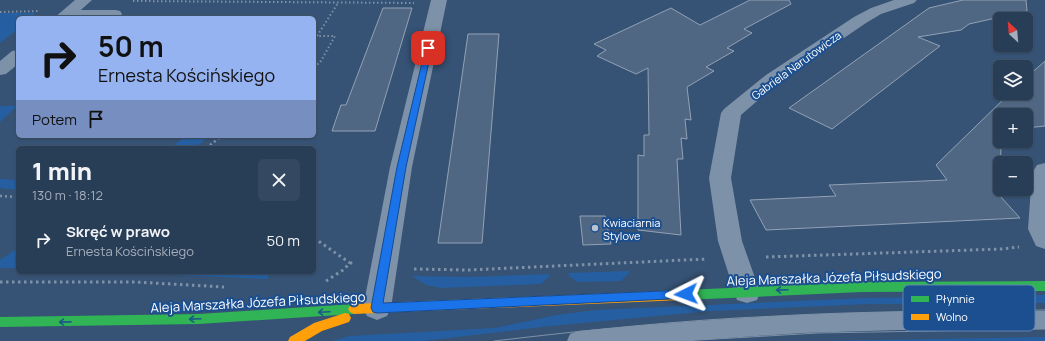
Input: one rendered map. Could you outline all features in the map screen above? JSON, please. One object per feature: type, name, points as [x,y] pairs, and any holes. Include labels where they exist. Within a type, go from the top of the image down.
[{"type":"street","points":[[65,16],[84,0]]},
{"type":"street","name":"Gabriela Narutowicza","points":[[747,292],[730,241],[720,178],[731,113],[772,79],[860,20],[870,6],[909,0]]},
{"type":"street","points":[[294,341],[302,334],[322,325],[377,308],[401,167],[439,2]]},
{"type":"street","points":[[0,70],[16,57]]},
{"type":"street","points":[[1035,242],[1040,229],[1043,172],[1045,170]]},
{"type":"street","name":"Aleja Marszałka Józefa Piłsudskiego","points":[[1035,286],[1045,286]]},
{"type":"street","name":"Aleja Marszałka Józefa Piłsudskiego","points":[[0,322],[191,319],[377,308],[862,287],[903,287]]},
{"type":"lane","points":[[65,16],[116,14]]},
{"type":"lane","points":[[1035,320],[1045,320]]},
{"type":"lane","points":[[578,341],[705,329],[767,325],[903,321]]},
{"type":"path","points":[[128,1],[439,2]]},
{"type":"path","points":[[316,65],[321,61],[335,36],[317,36],[338,2]]},
{"type":"path","points":[[0,12],[46,11]]},
{"type":"path","points":[[209,146],[219,138]]},
{"type":"path","points":[[0,196],[16,197]]},
{"type":"path","points":[[316,239],[350,263],[362,262]]},
{"type":"path","points":[[763,257],[1001,250],[1035,242]]},
{"type":"path","points":[[410,265],[412,269],[468,270],[710,259]]},
{"type":"path","points":[[324,281],[343,270],[350,263]]},
{"type":"path","points":[[0,282],[135,282],[226,287]]},
{"type":"shaded area","points":[[0,13],[34,13],[35,16],[16,16],[16,31],[0,43]]},
{"type":"shaded area","points":[[0,106],[16,106],[16,107],[0,122]]},
{"type":"shaded area","points":[[183,138],[207,138],[197,146],[173,146]]},
{"type":"shaded area","points":[[0,179],[16,180],[16,190],[0,188]]},
{"type":"shaded area","points":[[16,249],[16,268],[0,268],[0,260]]},
{"type":"shaded area","points":[[629,271],[629,273],[621,281],[578,282],[569,276],[568,273]]},
{"type":"shaded area","points":[[96,274],[269,274],[268,279],[173,275]]},
{"type":"shaded area","points":[[549,274],[549,277],[541,284],[441,288],[426,285],[412,276],[468,277]]},
{"type":"shaded area","points":[[1035,295],[1045,295],[1045,303],[1035,303]]},
{"type":"shaded area","points":[[903,297],[903,304],[711,311],[550,326],[423,341],[332,341],[350,336],[495,328],[557,315],[596,310]]},
{"type":"shaded area","points":[[1045,337],[1045,341],[818,341]]},
{"type":"building","points":[[750,0],[789,0],[791,4],[744,29],[752,33],[727,48],[734,51],[706,67],[714,71],[687,87],[691,120],[685,119],[687,139],[681,138],[683,159],[677,159],[681,235],[638,230],[638,155],[644,156],[644,135],[649,135],[648,68],[636,74],[597,56],[606,50],[594,44],[671,8],[700,25]]},
{"type":"building","points":[[963,0],[1026,0],[1027,11],[993,12],[993,19],[969,24],[961,30],[918,37],[940,46],[832,129],[789,108],[929,8]]},
{"type":"building","points":[[383,8],[412,8],[375,131],[332,131],[341,105],[346,105]]},
{"type":"building","points":[[468,34],[499,34],[482,243],[438,243]]},
{"type":"building","points":[[1045,61],[1045,126],[1033,127],[1033,108],[995,108],[1003,100],[1033,100],[1033,72]]},
{"type":"building","points":[[993,110],[993,148],[1001,148],[1001,156],[993,156],[993,196],[1000,196],[1020,218],[766,230],[750,200],[836,196],[829,185],[947,180],[936,165]]},
{"type":"building","name":"Kwiaciarnia Stylove","points":[[580,216],[605,216],[611,244],[583,245]]},
{"type":"tram line","points":[[1035,310],[1045,310]]},
{"type":"tram line","points":[[494,341],[706,320],[810,314],[903,312]]},
{"type":"tram line","points":[[1035,329],[1045,329]]},
{"type":"tram line","points":[[682,341],[818,333],[932,331]]},
{"type":"traffic: fast","points":[[1035,286],[1045,286]]},
{"type":"traffic: fast","points":[[683,295],[862,287],[903,287]]},
{"type":"traffic: fast","points":[[0,322],[199,319],[354,309]]},
{"type":"traffic: slow","points":[[354,309],[683,295]]},
{"type":"traffic: slow","points":[[294,341],[318,327],[345,318]]},
{"type":"place","name":"Kwiaciarnia Stylove","points":[[595,228]]},
{"type":"route","points":[[428,48],[401,167],[377,308],[686,294]]}]
